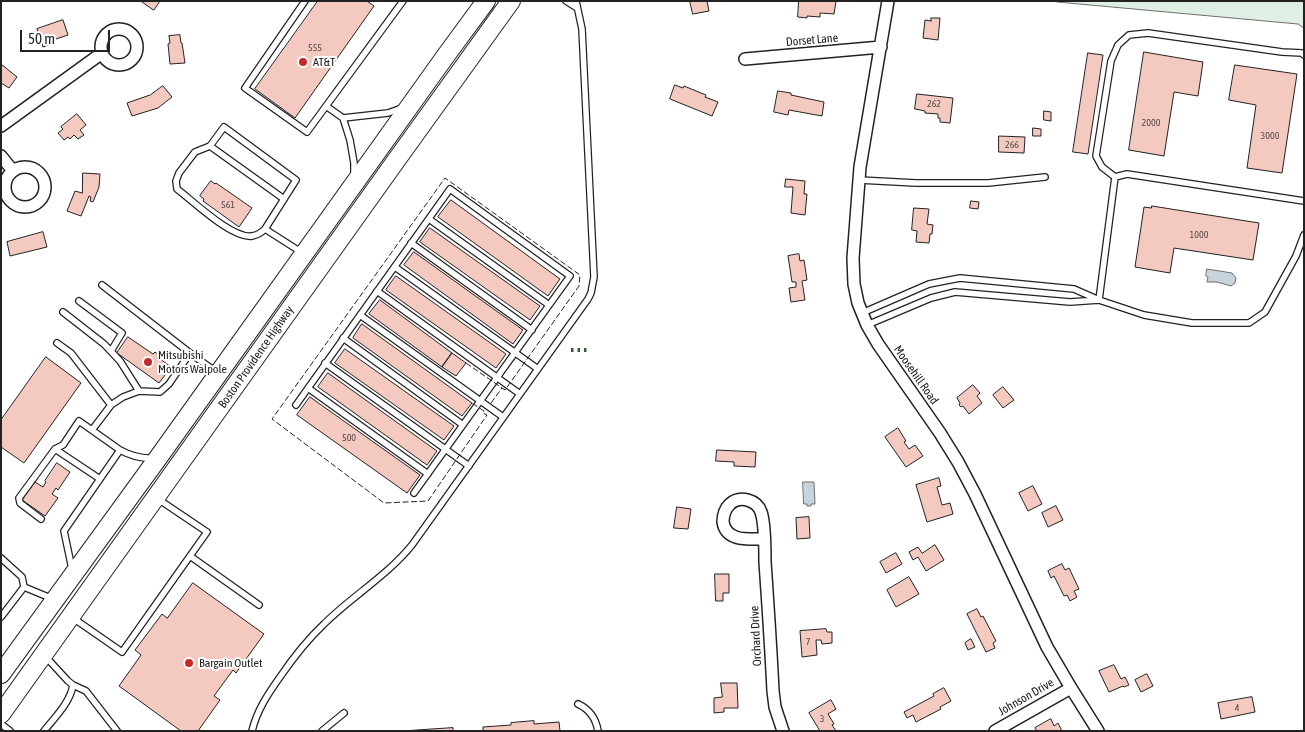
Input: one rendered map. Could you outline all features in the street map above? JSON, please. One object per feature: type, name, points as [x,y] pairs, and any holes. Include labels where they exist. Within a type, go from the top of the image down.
[{"type":"main road","name":"Boston Providence Highway","points":[[1,674],[486,1]]},
{"type":"main road","name":"Boston Providence Highway","points":[[1,714],[511,1]]},
{"type":"street","name":"Moosehill Road","points":[[888,1],[864,138],[859,180],[853,271],[856,294],[867,325],[878,344],[958,462],[1038,628],[1071,688],[1098,731]]},
{"type":"street","name":"Dorset Lane","points":[[745,59],[881,47]]},
{"type":"street","points":[[1,126],[102,53]]},
{"type":"street","points":[[1,156],[13,171]]},
{"type":"street","name":"Orchard Drive","points":[[764,538],[773,691],[775,707],[783,731]]},
{"type":"street","name":"Johnson Drive","points":[[995,731],[1071,688]]},
{"type":"lane","points":[[305,1],[245,88],[308,132],[403,1]]},
{"type":"lane","points":[[501,16],[519,1]]},
{"type":"lane","points":[[252,731],[262,703],[297,653],[324,624],[404,555],[588,300],[593,286],[582,28],[576,5],[566,1]]},
{"type":"lane","points":[[1115,177],[1102,167],[1096,156],[1111,61],[1118,45],[1129,35],[1148,33],[1282,52],[1302,53],[1304,55]]},
{"type":"lane","points":[[343,118],[388,114],[411,105]]},
{"type":"lane","points":[[326,106],[343,118],[350,140],[354,163],[354,184]]},
{"type":"lane","points":[[224,127],[296,180],[284,199],[265,229],[259,234],[241,235],[228,229],[177,189],[176,180],[194,152],[210,146],[224,127]]},
{"type":"lane","points":[[210,146],[284,199]]},
{"type":"lane","points":[[1115,177],[1128,174],[1304,201]]},
{"type":"lane","points":[[859,180],[916,183],[988,182],[1045,177]]},
{"type":"lane","points":[[1099,300],[1115,177]]},
{"type":"lane","points":[[296,405],[450,190],[570,276],[414,493]]},
{"type":"lane","points":[[429,219],[549,305]]},
{"type":"lane","points":[[265,229],[304,254]]},
{"type":"lane","points":[[862,313],[929,284],[960,278],[1074,290],[1144,315],[1192,324],[1248,323],[1265,312],[1296,256],[1304,235]]},
{"type":"lane","points":[[411,243],[532,330]]},
{"type":"lane","points":[[394,267],[538,369]]},
{"type":"lane","points":[[102,285],[218,374]]},
{"type":"lane","points":[[377,291],[520,394]]},
{"type":"lane","points":[[867,325],[931,298],[955,292],[1070,302],[1099,300]]},
{"type":"lane","points":[[79,301],[122,333],[111,351]]},
{"type":"lane","points":[[63,312],[111,351],[139,391]]},
{"type":"lane","points":[[360,315],[503,418]]},
{"type":"lane","points":[[343,338],[463,425]]},
{"type":"lane","points":[[57,343],[70,353],[111,405]]},
{"type":"lane","points":[[92,430],[111,405],[123,397],[139,391],[160,392],[169,384],[190,353]]},
{"type":"lane","points":[[325,363],[469,466]]},
{"type":"lane","points":[[308,388],[428,474]]},
{"type":"lane","points":[[42,520],[20,503],[19,498],[55,449],[63,445],[79,421],[130,456],[158,458]]},
{"type":"lane","points":[[55,449],[100,479]]},
{"type":"lane","points":[[74,574],[64,531],[120,450]]},
{"type":"lane","points":[[71,617],[122,652],[207,532],[155,498]]},
{"type":"lane","points":[[190,556],[259,605]]},
{"type":"lane","points":[[1,558],[22,576],[24,587],[1,617]]},
{"type":"lane","points":[[24,587],[55,599]]},
{"type":"lane","points":[[44,655],[73,685],[86,691],[117,731]]},
{"type":"lane","points":[[44,731],[68,700],[72,693],[73,685]]},
{"type":"lane","points":[[578,704],[585,707],[591,714],[597,723],[598,731]]},
{"type":"lane","points":[[322,731],[344,713]]},
{"type":"lane","points":[[1,724],[10,731]]},
{"type":"green space","points":[[1057,1],[1304,1],[1304,28],[1298,24]]},
{"type":"shaded area","points":[[1207,269],[1232,273],[1236,278],[1235,283],[1231,286],[1217,282],[1207,282]]},
{"type":"shaded area","points":[[803,482],[814,482],[815,504],[811,504],[811,506],[804,504]]},
{"type":"building","points":[[141,1],[160,1],[154,10]]},
{"type":"building","points":[[318,1],[367,1],[374,6],[295,118],[255,89]]},
{"type":"building","points":[[690,1],[707,1],[709,11],[693,14]]},
{"type":"building","points":[[799,1],[836,1],[834,14],[820,13],[820,17],[798,17]]},
{"type":"building","points":[[931,18],[940,18],[938,40],[923,38],[925,20],[931,21]]},
{"type":"building","points":[[63,20],[68,35],[53,40],[54,43],[43,47],[37,29]]},
{"type":"building","points":[[180,35],[185,63],[170,64],[169,36]]},
{"type":"building","points":[[1144,52],[1203,62],[1198,96],[1174,92],[1164,156],[1129,150]]},
{"type":"building","points":[[1088,53],[1103,55],[1088,154],[1073,152]]},
{"type":"building","points":[[1,64],[17,77],[9,88],[1,83]]},
{"type":"building","points":[[1235,65],[1297,74],[1282,173],[1247,168],[1256,105],[1229,100]]},
{"type":"building","points":[[675,85],[683,88],[684,86],[718,102],[712,116],[670,99]]},
{"type":"building","points":[[163,86],[172,97],[158,108],[132,116],[127,103],[150,95]]},
{"type":"building","points":[[778,91],[824,102],[822,116],[789,110],[788,115],[774,112]]},
{"type":"building","points":[[917,94],[953,98],[950,123],[940,122],[938,114],[925,113],[925,111],[915,109]]},
{"type":"building","points":[[1044,111],[1051,112],[1051,121],[1044,120]]},
{"type":"building","points":[[77,114],[86,125],[80,130],[84,135],[78,139],[74,135],[70,139],[68,137],[64,140],[58,133],[63,129],[61,127]]},
{"type":"building","points":[[1033,128],[1041,129],[1041,136],[1033,136]]},
{"type":"building","points":[[999,136],[1025,137],[1024,153],[999,152]]},
{"type":"building","points":[[83,173],[100,174],[99,187],[93,202],[90,201],[91,197],[89,196],[81,216],[67,211],[75,191],[82,193]]},
{"type":"building","points":[[786,179],[805,181],[804,194],[807,194],[805,215],[791,213],[793,187],[785,187]]},
{"type":"building","points":[[211,181],[252,208],[239,227],[203,201],[204,199],[200,196]]},
{"type":"building","points":[[451,200],[560,279],[548,296],[438,217]]},
{"type":"building","points":[[971,201],[979,202],[978,209],[970,208]]},
{"type":"building","points":[[1152,206],[1259,223],[1253,260],[1174,248],[1170,273],[1135,267],[1144,207],[1151,208]]},
{"type":"building","points":[[914,208],[929,209],[927,224],[933,225],[929,243],[916,242],[917,231],[912,230]]},
{"type":"building","points":[[430,228],[540,306],[530,320],[420,242]]},
{"type":"building","points":[[43,232],[47,247],[10,256],[7,242]]},
{"type":"building","points":[[414,252],[523,330],[513,344],[404,265]]},
{"type":"building","points":[[799,254],[800,261],[804,260],[807,280],[802,281],[805,300],[791,302],[789,288],[796,287],[796,282],[792,282],[788,256]]},
{"type":"building","points":[[396,276],[506,354],[496,368],[386,290]]},
{"type":"building","points":[[380,300],[452,353],[442,367],[369,314]]},
{"type":"building","points":[[362,324],[472,403],[462,416],[353,338]]},
{"type":"building","name":"Mitsubishi Motors Walpole","points":[[128,337],[153,354],[155,352],[160,356],[159,358],[171,367],[159,383],[117,353]]},
{"type":"building","points":[[345,349],[454,426],[444,440],[335,363]]},
{"type":"building","points":[[452,353],[466,363],[456,376],[442,367]]},
{"type":"building","points":[[46,357],[81,383],[24,463],[1,447],[1,420]]},
{"type":"building","points":[[328,373],[437,451],[427,465],[318,387]]},
{"type":"building","points":[[973,385],[980,393],[977,396],[982,403],[969,414],[963,406],[959,405],[960,403],[957,398]]},
{"type":"building","points":[[1003,387],[1014,400],[1003,408],[993,395]]},
{"type":"building","points":[[310,397],[420,475],[407,493],[297,415]]},
{"type":"building","points":[[898,428],[909,449],[915,445],[923,456],[906,467],[885,437]]},
{"type":"building","points":[[717,450],[756,452],[755,467],[734,466],[734,462],[716,461]]},
{"type":"building","points":[[57,463],[70,472],[58,490],[56,488],[52,494],[58,498],[45,516],[22,500],[35,482],[43,487]]},
{"type":"building","points":[[939,478],[941,486],[937,487],[942,505],[950,503],[953,514],[927,522],[916,485]]},
{"type":"building","points":[[1033,486],[1042,504],[1028,511],[1019,493]]},
{"type":"building","points":[[1056,506],[1063,520],[1048,527],[1042,513]]},
{"type":"building","points":[[677,507],[691,509],[688,529],[674,528]]},
{"type":"building","points":[[809,517],[810,538],[797,539],[796,518]]},
{"type":"building","points":[[935,545],[944,560],[926,571],[918,557],[913,560],[909,552],[918,547],[922,553]]},
{"type":"building","points":[[896,553],[902,564],[886,573],[880,562]]},
{"type":"building","points":[[1062,564],[1065,570],[1069,568],[1079,589],[1074,591],[1077,597],[1070,601],[1067,595],[1064,596],[1054,576],[1051,578],[1048,571]]},
{"type":"building","points":[[715,574],[729,574],[729,593],[723,593],[723,601],[716,601]]},
{"type":"building","points":[[909,577],[919,594],[896,607],[887,590]]},
{"type":"building","name":"Bargain Outlet","points":[[193,583],[264,634],[236,673],[233,670],[214,696],[220,700],[198,731],[181,731],[119,686],[141,655],[135,650],[162,614],[167,618]]},
{"type":"building","points":[[977,609],[981,617],[983,616],[996,641],[993,643],[995,648],[986,652],[967,614]]},
{"type":"building","points":[[826,629],[827,632],[832,632],[832,643],[822,644],[821,640],[816,640],[817,655],[802,657],[800,631]]},
{"type":"building","points":[[971,639],[975,647],[968,650],[965,643]]},
{"type":"building","points":[[1114,665],[1121,679],[1125,677],[1129,685],[1109,692],[1099,671]]},
{"type":"building","points":[[1147,674],[1153,686],[1141,692],[1135,680]]},
{"type":"building","points":[[721,683],[737,683],[738,708],[724,708],[724,712],[714,713],[714,698],[722,697]]},
{"type":"building","points":[[944,688],[951,701],[940,707],[941,709],[916,722],[913,715],[907,718],[904,712],[934,696],[933,694]]},
{"type":"building","points":[[1252,697],[1255,712],[1221,719],[1218,703]]},
{"type":"building","points":[[831,700],[836,709],[828,714],[836,731],[820,731],[809,713]]},
{"type":"building","points":[[1051,719],[1054,726],[1058,723],[1062,731],[1037,731],[1035,728]]},
{"type":"building","points":[[534,721],[534,724],[559,722],[560,731],[483,731],[483,727]]},
{"type":"building","points":[[453,728],[453,731],[405,731],[417,730]]},
{"type":"hedge","points":[[571,350],[589,350]]},
{"type":"fence","points":[[466,363],[505,390],[579,286],[580,275],[445,178],[272,419],[384,503],[428,501],[487,415],[472,403]]},
{"type":"fence","points":[[491,403],[502,388]]},
{"type":"place","name":"AT&T","points":[[303,62]]},
{"type":"place","name":"Mitsubishi Motors Walpole","points":[[148,362]]},
{"type":"place","name":"Bargain Outlet","points":[[189,663]]}]
